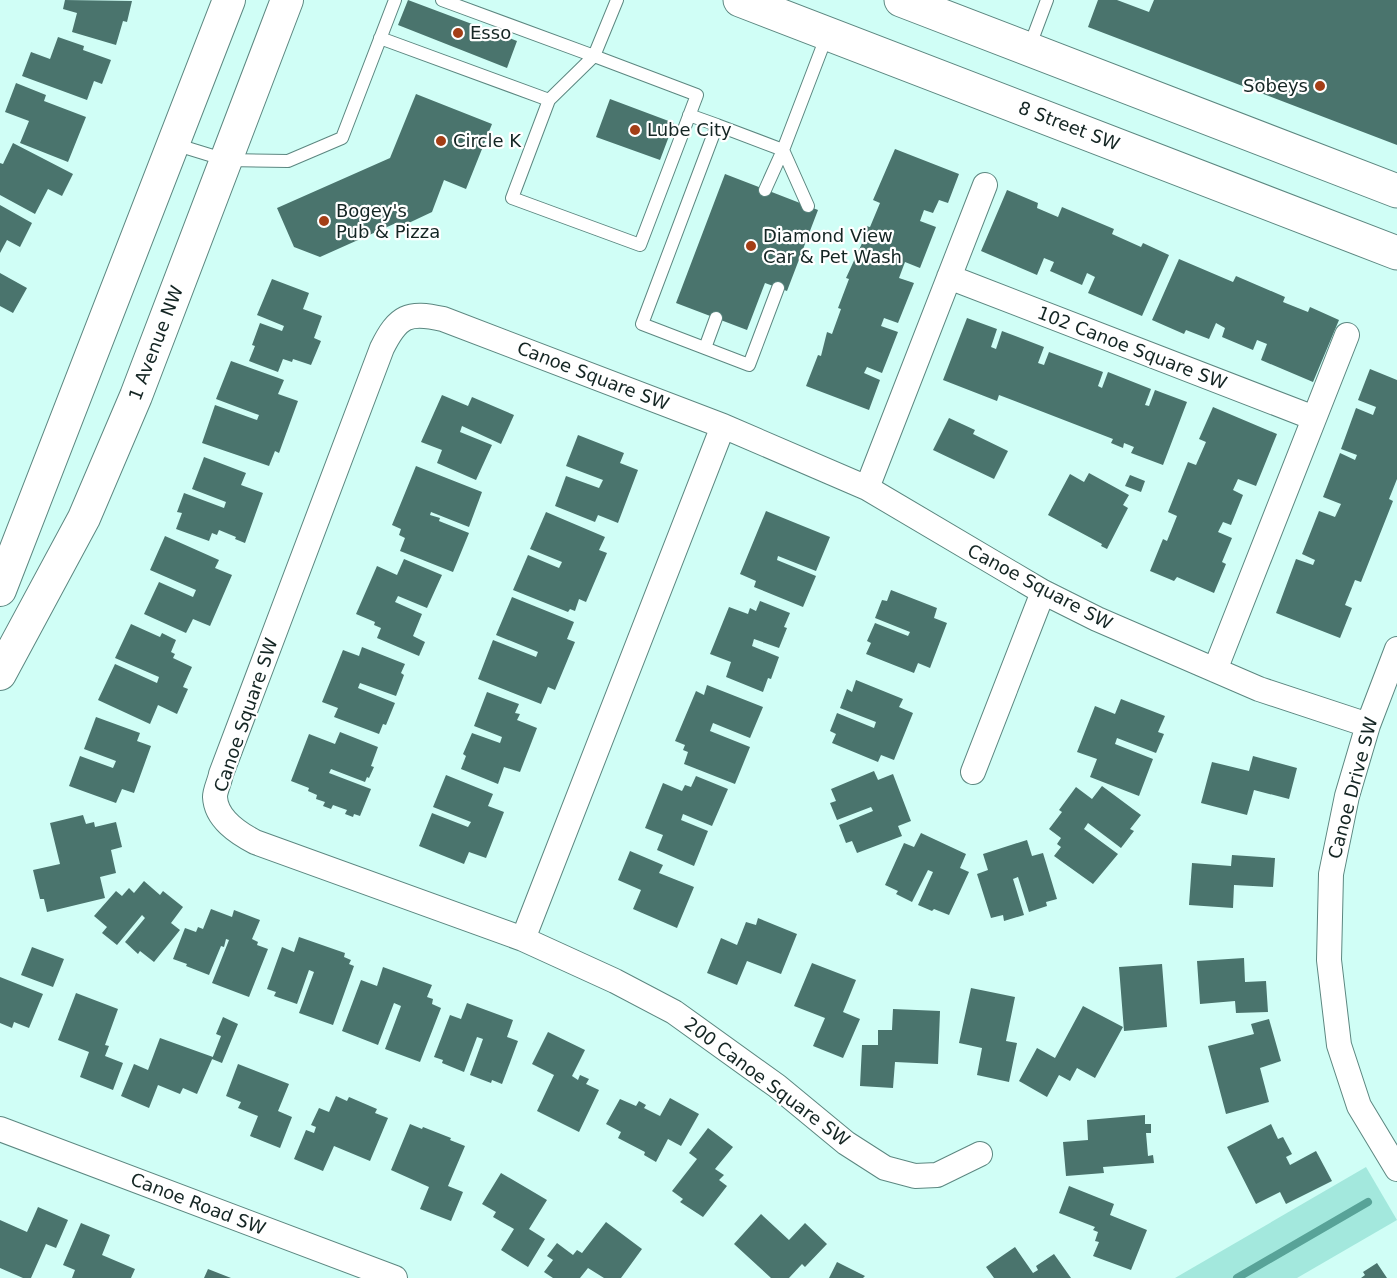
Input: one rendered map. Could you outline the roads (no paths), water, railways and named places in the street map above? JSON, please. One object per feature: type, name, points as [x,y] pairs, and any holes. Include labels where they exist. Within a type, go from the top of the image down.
[{"type":"main road","name":"8 Street SW","points":[[740,0],[1397,253]]},
{"type":"main road","points":[[901,0],[1397,191]]},
{"type":"main road","points":[[1358,238],[1397,269]]},
{"type":"street","points":[[0,590],[229,0]]},
{"type":"street","name":"1 Avenue NW","points":[[0,674],[84,518],[136,396],[287,0]]},
{"type":"street","points":[[867,488],[985,185]]},
{"type":"street","name":"102 Canoe Square SW","points":[[949,277],[1314,418]]},
{"type":"street","name":"Canoe Square SW","points":[[523,939],[255,842],[237,832],[221,815],[216,797],[222,774],[382,348],[392,328],[406,317],[423,314],[443,319],[723,426],[867,488],[1043,592],[1097,619],[1259,689],[1368,725]]},
{"type":"street","points":[[1215,670],[1347,335]]},
{"type":"street","points":[[523,939],[723,426]]},
{"type":"street","points":[[973,772],[1043,592]]},
{"type":"street","name":"Canoe Drive SW","points":[[1397,649],[1368,725],[1347,796],[1330,874],[1329,960],[1339,1045],[1359,1106],[1397,1169]]},
{"type":"street","name":"200 Canoe Square SW","points":[[523,939],[615,981],[674,1012],[777,1086],[846,1143],[885,1168],[915,1176],[937,1175],[980,1154]]},
{"type":"street","name":"Canoe Road SW","points":[[0,1130],[393,1278]]},
{"type":"lane","points":[[173,144],[226,160],[288,161],[342,138],[395,0]]},
{"type":"lane","points":[[442,0],[594,56],[697,94],[640,245],[512,198],[549,100],[594,56],[617,0]]},
{"type":"lane","points":[[1029,50],[1047,0]]},
{"type":"lane","points":[[765,190],[783,150],[827,34]]},
{"type":"lane","points":[[380,38],[549,100]]},
{"type":"lane","points":[[689,115],[783,150],[808,206]]},
{"type":"lane","points":[[717,125],[642,324],[749,365],[778,288]]},
{"type":"lane","points":[[705,348],[716,318]]},
{"type":"waterway","points":[[1237,1278],[1368,1202]]},
{"type":"place","name":"Esso","points":[[458,33]]},
{"type":"place","name":"Sobeys","points":[[1320,86]]},
{"type":"place","name":"Lube City","points":[[635,130]]},
{"type":"place","name":"Circle K","points":[[441,141]]},
{"type":"place","name":"Bogey's Pub & Pizza","points":[[324,221]]},
{"type":"place","name":"Diamond View Car & Pet Wash","points":[[751,246]]}]
